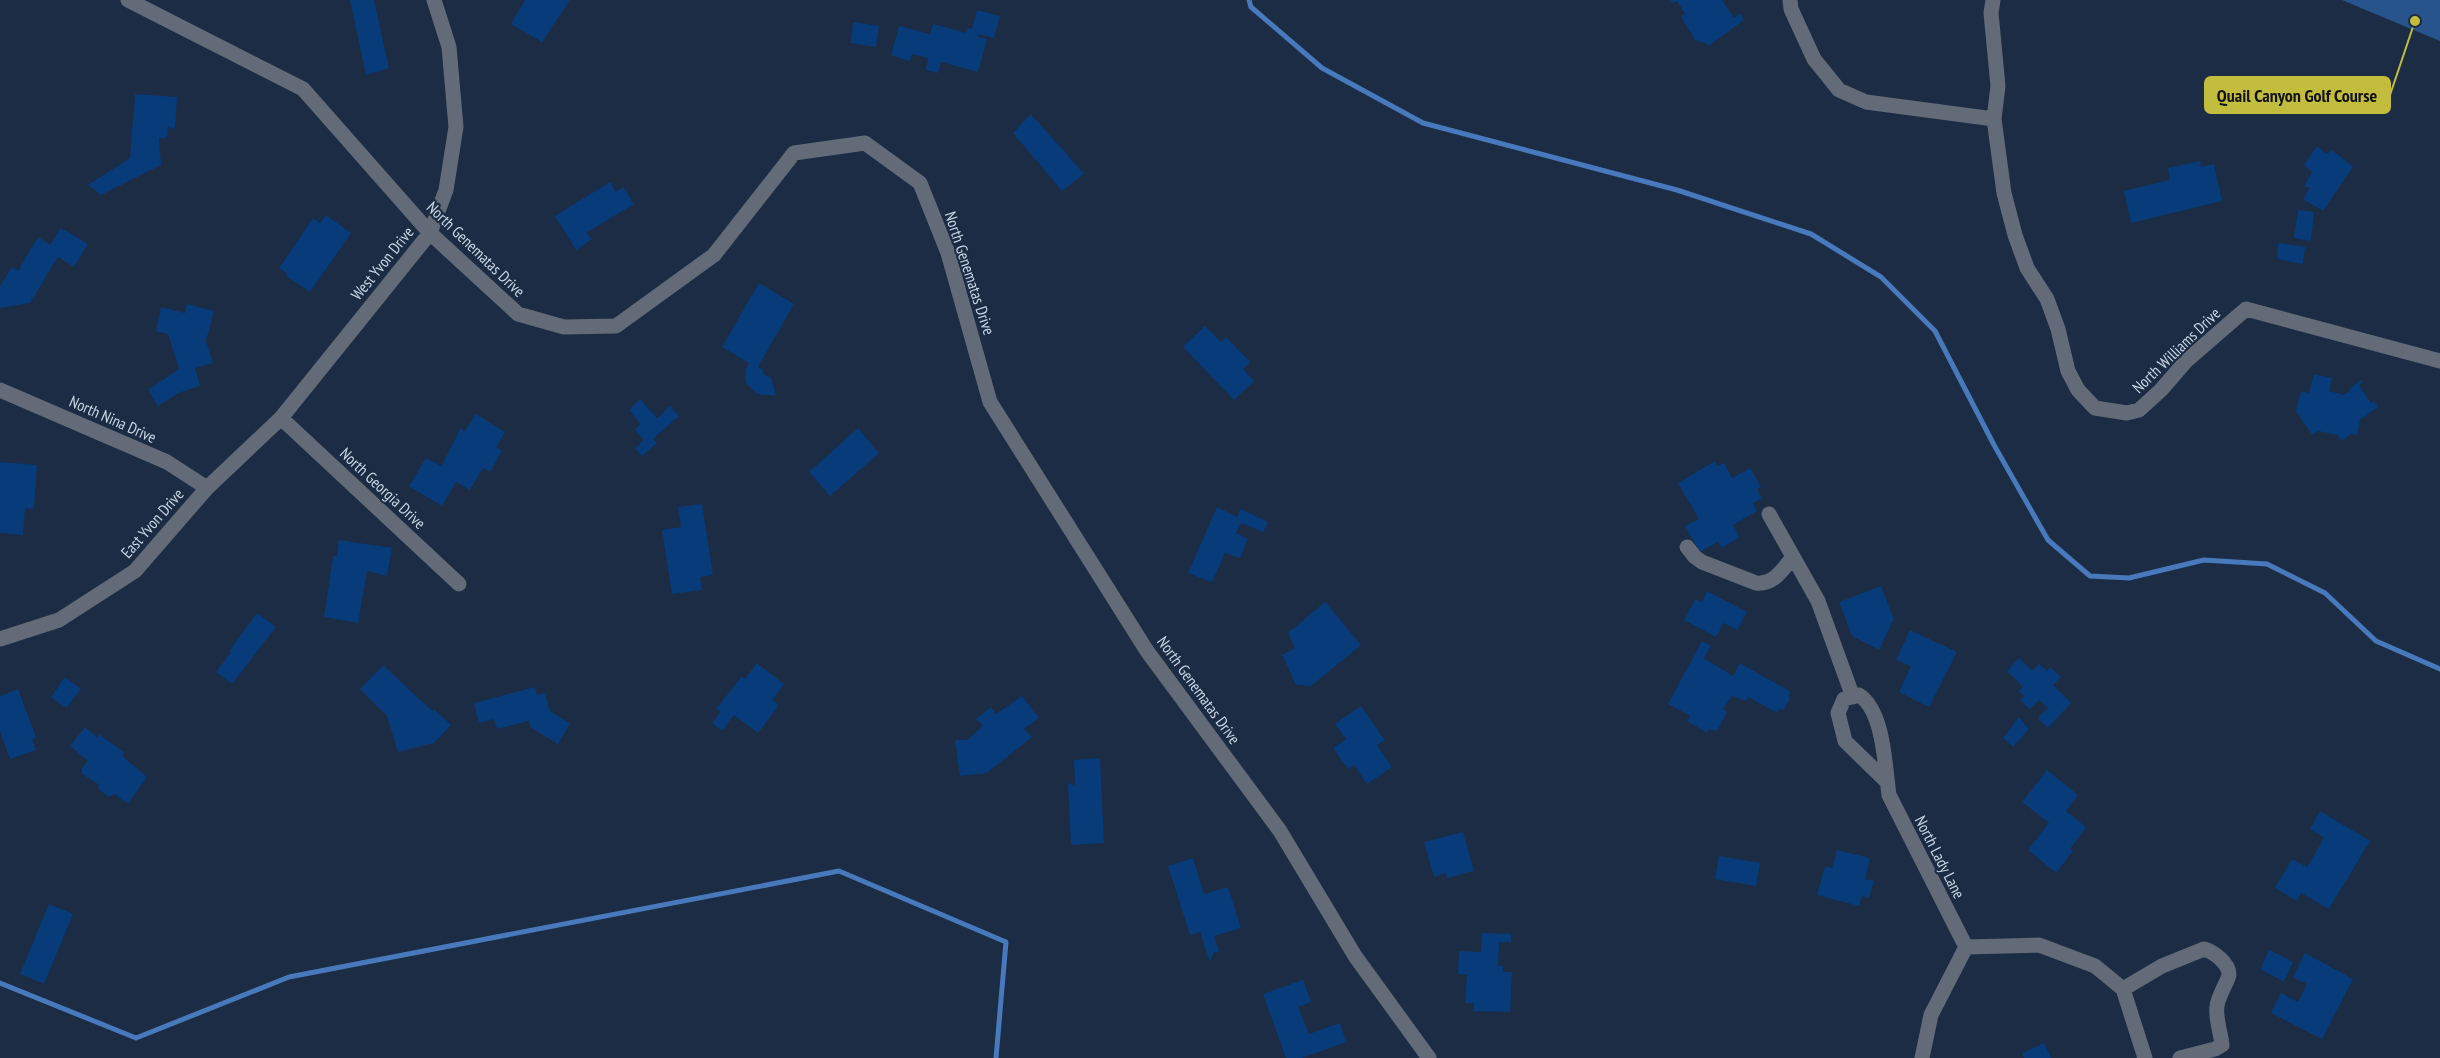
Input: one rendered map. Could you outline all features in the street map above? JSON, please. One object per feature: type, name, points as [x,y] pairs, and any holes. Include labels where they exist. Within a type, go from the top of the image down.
[{"type":"street","name":"North Genematas Drive","points":[[128,0],[303,89],[430,233],[518,314],[564,327],[616,326],[714,255],[794,153],[865,143],[920,183],[948,253],[990,402],[1147,651],[1280,831],[1355,956],[1429,1058]]},
{"type":"street","name":"West Yvon Drive","points":[[281,418],[430,233],[447,190],[456,127],[449,46],[434,0]]},
{"type":"street","points":[[1790,0],[1791,9],[1814,59],[1839,90],[1866,102],[1994,119],[1998,86],[1991,13],[1993,0]]},
{"type":"street","name":"North Williams Drive","points":[[1994,119],[2004,193],[2014,235],[2027,268],[2047,299],[2058,329],[2068,371],[2078,390],[2095,408],[2127,413],[2139,410],[2161,390],[2186,361],[2246,309],[2440,361]]},
{"type":"street","name":"North Nina Drive","points":[[0,390],[167,462],[207,488]]},
{"type":"street","name":"East Yvon Drive","points":[[0,639],[59,620],[135,571],[207,488],[281,418]]},
{"type":"street","name":"North Georgia Drive","points":[[281,418],[459,584]]},
{"type":"street","points":[[1769,514],[1818,602],[1853,697]]},
{"type":"street","points":[[1688,547],[1702,562],[1764,584],[1771,582],[1793,557]]},
{"type":"street","name":"North Lady Lane","points":[[1887,782],[1845,741],[1838,713],[1844,699],[1859,695],[1867,700],[1876,715],[1887,782],[1889,795],[1966,948]]},
{"type":"street","points":[[1922,1058],[1931,1015],[1966,948],[2039,945],[2095,966],[2123,990],[2145,1058]]},
{"type":"street","points":[[2123,990],[2162,966],[2204,949],[2216,953],[2229,974],[2229,978],[2221,989],[2216,1008],[2222,1045],[2180,1058]]},
{"type":"shaded area","points":[[2342,0],[2440,0],[2440,41]]},
{"type":"building","points":[[350,0],[374,0],[389,68],[366,75]]},
{"type":"building","points":[[525,0],[570,0],[542,42],[511,24]]},
{"type":"building","points":[[1670,0],[1722,0],[1734,18],[1740,13],[1744,20],[1710,45],[1695,40],[1681,16],[1685,14],[1677,1],[1673,3]]},
{"type":"building","points":[[977,10],[1000,16],[994,38],[979,34],[978,37],[987,39],[978,72],[941,62],[938,73],[926,70],[928,58],[912,54],[910,61],[891,55],[899,26],[930,34],[933,24],[966,33],[968,28],[972,29]]},
{"type":"building","points":[[853,22],[879,26],[876,47],[851,43]]},
{"type":"building","points":[[135,94],[177,97],[175,129],[168,127],[167,138],[159,138],[161,165],[101,195],[88,185],[130,158]]},
{"type":"building","points":[[1031,114],[1084,174],[1062,191],[1013,133]]},
{"type":"building","points":[[2317,146],[2326,154],[2332,150],[2353,167],[2323,211],[2303,199],[2310,188],[2304,186],[2312,172],[2304,165]]},
{"type":"building","points":[[2200,161],[2201,167],[2214,164],[2222,201],[2131,223],[2124,191],[2170,180],[2168,168]]},
{"type":"building","points":[[610,182],[616,192],[623,187],[634,204],[586,233],[592,239],[576,250],[555,216]]},
{"type":"building","points":[[2298,210],[2314,212],[2311,241],[2294,238]]},
{"type":"building","points":[[326,215],[351,233],[310,292],[286,276],[288,274],[279,268],[313,218],[320,223]]},
{"type":"building","points":[[61,228],[88,244],[74,267],[58,257],[30,303],[0,308],[0,286],[12,267],[18,271],[38,237],[50,245]]},
{"type":"building","points":[[2278,243],[2305,247],[2303,264],[2277,259]]},
{"type":"building","points":[[759,283],[794,304],[758,367],[763,370],[764,375],[771,377],[776,396],[757,394],[746,383],[745,371],[749,363],[722,347]]},
{"type":"building","points":[[187,304],[214,311],[206,341],[213,363],[195,368],[200,386],[178,393],[158,406],[148,390],[179,369],[168,334],[156,331],[161,307],[185,313]]},
{"type":"building","points":[[1205,326],[1221,342],[1226,337],[1250,362],[1243,369],[1254,381],[1234,400],[1183,347]]},
{"type":"building","points":[[2314,374],[2332,378],[2329,391],[2344,395],[2361,380],[2363,382],[2359,385],[2371,403],[2374,401],[2378,407],[2360,420],[2357,435],[2351,434],[2342,441],[2337,435],[2318,431],[2312,435],[2296,411],[2301,391],[2309,393]]},
{"type":"building","points":[[640,399],[657,418],[670,406],[679,416],[653,439],[657,443],[642,456],[635,448],[644,440],[635,430],[641,424],[629,410]]},
{"type":"building","points":[[476,414],[505,432],[496,447],[502,451],[490,472],[483,468],[470,490],[456,482],[442,506],[409,486],[426,458],[441,466],[461,428],[465,431]]},
{"type":"building","points":[[858,428],[879,453],[830,496],[809,472]]},
{"type":"building","points":[[1715,461],[1718,466],[1724,463],[1732,478],[1750,468],[1761,487],[1757,489],[1762,498],[1753,503],[1757,511],[1733,525],[1740,537],[1722,548],[1718,542],[1700,552],[1685,526],[1699,519],[1678,483]]},
{"type":"building","points":[[0,462],[37,465],[34,509],[25,508],[23,535],[0,533]]},
{"type":"building","points":[[702,504],[713,575],[700,577],[702,590],[672,594],[662,530],[681,527],[678,507]]},
{"type":"building","points":[[1217,507],[1237,517],[1241,509],[1268,522],[1263,532],[1241,523],[1236,533],[1248,539],[1240,558],[1225,553],[1212,582],[1188,573]]},
{"type":"building","points":[[339,540],[392,548],[387,576],[367,571],[358,623],[324,617],[333,556],[337,556]]},
{"type":"building","points":[[1881,586],[1894,619],[1879,650],[1852,636],[1839,602]]},
{"type":"building","points":[[1707,591],[1747,612],[1737,630],[1724,623],[1716,637],[1684,620],[1695,599],[1702,602]]},
{"type":"building","points":[[1325,602],[1361,645],[1311,686],[1296,685],[1282,655],[1295,648],[1288,633]]},
{"type":"building","points":[[257,613],[276,627],[232,684],[216,672]]},
{"type":"building","points":[[1910,630],[1957,652],[1929,707],[1899,692],[1911,666],[1896,660]]},
{"type":"building","points":[[1702,641],[1711,646],[1704,658],[1733,676],[1740,663],[1791,692],[1784,710],[1780,708],[1777,713],[1748,697],[1746,701],[1732,696],[1723,709],[1727,712],[1717,731],[1709,729],[1707,733],[1687,721],[1690,716],[1668,704]]},
{"type":"building","points":[[2019,658],[2032,671],[2039,664],[2047,671],[2050,667],[2061,677],[2053,685],[2071,703],[2048,728],[2038,718],[2048,708],[2039,700],[2030,709],[2020,700],[2024,696],[2019,691],[2023,687],[2007,671]]},
{"type":"building","points":[[757,663],[784,684],[772,700],[779,705],[758,733],[734,715],[722,731],[712,723],[721,712],[716,709],[742,676],[745,679]]},
{"type":"building","points":[[383,665],[432,711],[434,709],[451,725],[434,743],[398,752],[387,716],[360,689]]},
{"type":"building","points":[[65,677],[81,689],[66,708],[51,697]]},
{"type":"building","points":[[535,687],[537,695],[545,693],[550,711],[570,724],[558,744],[530,727],[529,721],[497,729],[494,719],[479,723],[474,703]]},
{"type":"building","points":[[18,689],[36,737],[32,739],[36,750],[10,759],[0,732],[0,696]]},
{"type":"building","points":[[1022,696],[1039,718],[1024,729],[1032,737],[987,773],[960,776],[955,740],[967,740],[983,726],[976,719],[991,707],[996,714]]},
{"type":"building","points":[[1361,706],[1385,740],[1377,745],[1392,767],[1367,784],[1354,765],[1348,769],[1333,748],[1346,739],[1335,724]]},
{"type":"building","points":[[2019,717],[2029,729],[2013,747],[2003,738]]},
{"type":"building","points":[[85,727],[98,738],[99,734],[125,753],[122,756],[147,777],[128,804],[114,794],[108,797],[99,789],[98,784],[82,774],[82,768],[88,761],[70,746]]},
{"type":"building","points":[[1100,758],[1104,843],[1071,845],[1068,783],[1075,785],[1074,760]]},
{"type":"building","points":[[2047,770],[2078,795],[2066,811],[2086,827],[2070,849],[2073,851],[2056,873],[2028,850],[2049,823],[2022,802]]},
{"type":"building","points":[[2320,811],[2370,841],[2329,909],[2301,893],[2297,901],[2275,888],[2292,859],[2307,867],[2324,838],[2310,829]]},
{"type":"building","points":[[1463,832],[1474,871],[1447,878],[1446,873],[1434,877],[1424,842]]},
{"type":"building","points":[[1837,850],[1870,858],[1865,879],[1874,881],[1869,898],[1862,896],[1859,906],[1817,895],[1825,866],[1832,868]]},
{"type":"building","points":[[1719,856],[1760,863],[1756,886],[1715,879]]},
{"type":"building","points":[[1193,858],[1204,894],[1228,887],[1241,928],[1214,936],[1219,951],[1213,953],[1210,962],[1200,932],[1190,935],[1168,866]]},
{"type":"building","points":[[49,904],[73,914],[44,984],[20,974]]},
{"type":"building","points":[[1482,933],[1511,934],[1511,942],[1499,942],[1498,966],[1503,966],[1503,972],[1512,972],[1510,1012],[1474,1011],[1474,1003],[1465,1003],[1467,975],[1458,974],[1459,951],[1481,952]]},
{"type":"building","points":[[2269,950],[2293,962],[2284,982],[2260,969]]},
{"type":"building","points":[[2305,953],[2353,979],[2322,1039],[2271,1013],[2281,993],[2298,1002],[2307,984],[2293,977]]},
{"type":"building","points":[[1303,980],[1311,1002],[1298,1007],[1309,1034],[1340,1023],[1346,1042],[1302,1058],[1286,1058],[1263,994]]},
{"type":"building","points":[[2044,1043],[2051,1058],[2024,1058],[2022,1053]]},
{"type":"waterway","points":[[1249,0],[1251,7],[1322,68],[1423,123],[1677,190],[1811,234],[1881,277],[1935,331],[1994,445],[2048,540],[2090,576],[2129,578],[2204,560],[2267,564],[2325,593],[2376,641],[2440,669]]},
{"type":"waterway","points":[[0,983],[136,1038],[289,977],[839,871],[1006,942],[996,1058]]},
{"type":"place","name":"Quail Canyon Golf Course","points":[[2415,21]]}]
